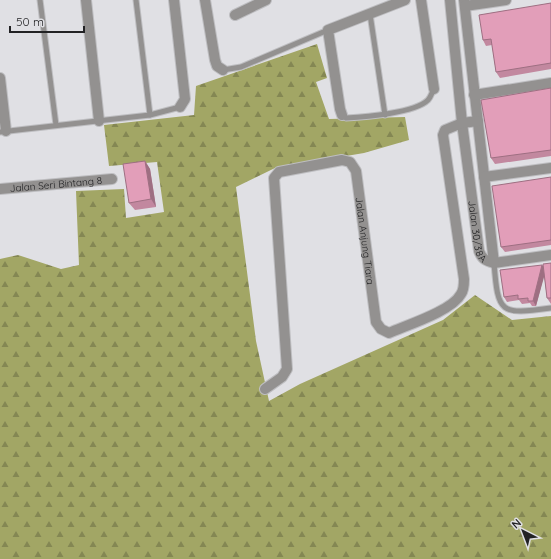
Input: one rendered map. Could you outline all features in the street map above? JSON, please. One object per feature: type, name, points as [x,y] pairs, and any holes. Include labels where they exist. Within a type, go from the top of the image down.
[{"type":"street","points":[[86,0],[99,121]]},
{"type":"street","points":[[174,0],[185,99],[180,108]]},
{"type":"street","points":[[205,0],[215,60],[217,66],[223,70]]},
{"type":"street","points":[[235,15],[266,0]]},
{"type":"street","points":[[342,114],[328,30],[405,0]]},
{"type":"street","points":[[421,0],[434,89]]},
{"type":"street","name":"Jalan 30/38A","points":[[450,0],[462,123],[478,251],[481,257],[486,261],[494,263],[464,3]]},
{"type":"street","points":[[464,3],[506,0]]},
{"type":"street","points":[[0,78],[3,132]]},
{"type":"street","points":[[474,95],[551,84]]},
{"type":"street","name":"Jalan Anjung Tiara","points":[[265,389],[282,377],[287,369],[274,178],[276,175],[279,172],[342,160],[350,162],[356,170],[376,322],[381,329],[389,333],[445,308],[454,303],[462,294],[464,279],[443,135],[444,130],[462,123],[478,121]]},
{"type":"street","points":[[484,177],[551,168]]},
{"type":"street","name":"Jalan Seri Bintang 8","points":[[0,189],[112,179]]},
{"type":"street","points":[[494,263],[551,255]]},
{"type":"lane","points":[[40,0],[56,126]]},
{"type":"lane","points":[[136,0],[150,115]]},
{"type":"lane","points":[[370,14],[385,115]]},
{"type":"lane","points":[[223,70],[241,67],[328,30]]},
{"type":"lane","points":[[342,114],[346,118],[385,115],[423,103],[429,99],[434,89]]},
{"type":"lane","points":[[3,132],[150,115],[180,108]]},
{"type":"lane","points":[[494,263],[498,296],[500,303],[504,307],[519,312],[551,308]]},
{"type":"green space","points":[[317,44],[327,78],[316,82],[329,119],[405,117],[409,140],[364,153],[275,168],[236,187],[256,341],[269,401],[300,384],[443,320],[475,295],[512,320],[551,316],[551,559],[0,559],[0,259],[18,255],[61,269],[79,265],[76,191],[124,189],[126,218],[164,212],[157,162],[109,166],[104,125],[194,115],[196,86]]},
{"type":"building","points":[[551,3],[551,63],[496,72],[491,39],[483,40],[479,15]]},
{"type":"building","points":[[551,88],[551,150],[491,158],[481,100]]},
{"type":"building","points":[[145,161],[151,199],[129,203],[123,164]]},
{"type":"building","points":[[551,177],[551,240],[501,247],[492,186]]},
{"type":"building","points":[[551,263],[551,298],[547,298],[543,264]]},
{"type":"building","points":[[542,265],[533,301],[528,301],[528,298],[518,299],[518,295],[504,297],[500,270]]}]
